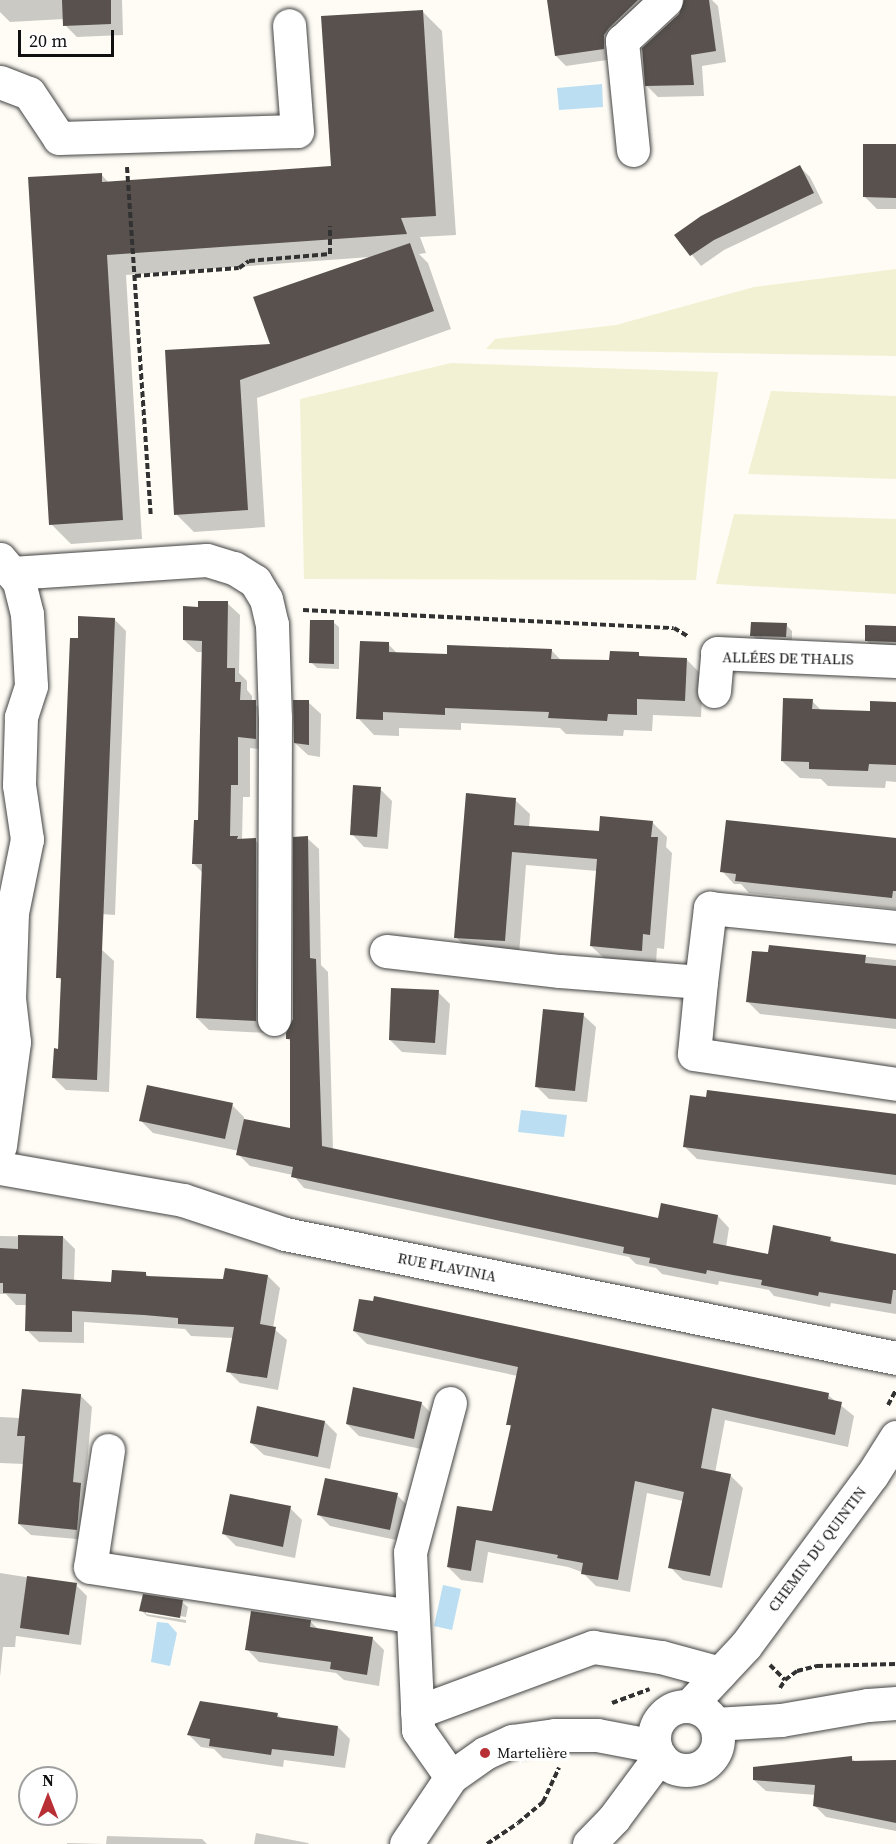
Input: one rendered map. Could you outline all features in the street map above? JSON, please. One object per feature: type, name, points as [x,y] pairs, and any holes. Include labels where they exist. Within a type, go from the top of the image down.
[{"type":"street","points":[[633,150],[622,41],[666,0]]},
{"type":"street","points":[[0,82],[29,93],[58,138],[297,131],[289,25]]},
{"type":"street","points":[[6,566],[207,560],[234,568],[255,581],[269,609],[275,717],[274,1019]]},
{"type":"street","points":[[0,1146],[14,1042],[9,998],[12,913],[27,839],[19,785],[21,717],[31,686],[27,614],[19,582],[6,566]]},
{"type":"street","name":"ALLÉES DE THALIS","points":[[714,691],[717,653],[896,661]]},
{"type":"street","points":[[896,927],[710,908],[694,1054],[896,1084]]},
{"type":"street","points":[[386,951],[560,971],[701,982]]},
{"type":"street","name":"RUE FLAVINIA","points":[[0,1168],[183,1200],[285,1234],[896,1358]]},
{"type":"street","points":[[450,1404],[410,1552],[411,1616],[418,1730],[451,1777]]},
{"type":"street","name":"CHEMIN DU QUINTIN","points":[[686,1736],[716,1666],[872,1475],[890,1423]]},
{"type":"street","points":[[108,1450],[90,1567],[411,1616]]},
{"type":"street","points":[[417,1712],[593,1647],[716,1666]]},
{"type":"street","points":[[406,1844],[451,1777],[485,1753],[512,1742],[555,1734],[686,1736],[868,1705],[896,1704]]},
{"type":"street","points":[[589,1844],[686,1736]]},
{"type":"path","points":[[125,136],[151,515]]},
{"type":"path","points":[[135,276],[239,268],[249,261],[330,254],[330,226]]},
{"type":"path","points":[[269,609],[485,617],[674,628],[717,653]]},
{"type":"path","points":[[890,1423],[896,1390]]},
{"type":"path","points":[[781,1720],[777,1699],[779,1689],[784,1680],[797,1671],[817,1665],[896,1664]]},
{"type":"path","points":[[609,1704],[716,1666]]},
{"type":"path","points":[[487,1844],[518,1823],[543,1802],[554,1783],[562,1760]]},
{"type":"shaded area","points":[[896,269],[896,356],[486,349],[495,339],[616,325],[754,287]]},
{"type":"shaded area","points":[[451,363],[718,372],[696,580],[304,579],[300,399]]},
{"type":"shaded area","points":[[771,391],[896,396],[896,479],[748,474]]},
{"type":"shaded area","points":[[734,514],[896,519],[896,594],[716,584]]},
{"type":"water","points":[[602,84],[603,107],[559,110],[557,88]]},
{"type":"water","points":[[521,1110],[567,1115],[564,1137],[518,1132]]},
{"type":"water","points":[[443,1585],[461,1589],[452,1630],[434,1626]]},
{"type":"water","points":[[157,1622],[168,1623],[177,1633],[170,1666],[151,1662]]},
{"type":"building","points":[[62,0],[111,0],[111,24],[63,26]]},
{"type":"building","points":[[547,0],[638,0],[604,35],[604,49],[555,56]]},
{"type":"building","points":[[684,0],[709,0],[716,51],[691,55],[694,85],[645,86],[642,48],[679,14]]},
{"type":"building","points":[[423,10],[436,216],[401,218],[407,234],[107,255],[123,520],[49,525],[28,177],[102,173],[102,182],[331,166],[321,16]]},
{"type":"building","points":[[863,144],[896,144],[896,198],[863,197]]},
{"type":"building","points":[[800,165],[814,193],[714,240],[690,256],[674,235],[701,216]]},
{"type":"building","points":[[410,243],[434,311],[240,380],[248,510],[174,515],[165,350],[270,344],[253,297]]},
{"type":"building","points":[[198,601],[228,601],[227,668],[235,668],[235,682],[241,682],[240,700],[256,700],[256,739],[238,737],[238,785],[231,785],[230,836],[238,836],[237,839],[256,838],[256,1021],[196,1018],[202,864],[192,864],[194,820],[198,820],[202,641],[183,640],[183,606],[198,607]]},
{"type":"building","points":[[78,616],[115,618],[97,1080],[52,1078],[54,1048],[58,1049],[61,978],[56,978],[70,638],[78,638]]},
{"type":"building","points":[[310,620],[334,620],[334,664],[309,663]]},
{"type":"building","points":[[751,622],[787,623],[786,637],[750,636]]},
{"type":"building","points":[[865,625],[896,626],[896,642],[865,641]]},
{"type":"building","points":[[360,641],[389,642],[389,652],[447,654],[447,645],[552,649],[551,659],[609,660],[610,651],[639,652],[639,656],[687,658],[685,701],[637,699],[637,715],[608,714],[607,721],[548,718],[549,712],[445,708],[445,715],[383,712],[383,720],[356,719]]},
{"type":"building","points":[[783,698],[813,699],[812,709],[870,711],[870,701],[896,702],[896,765],[869,764],[868,771],[809,769],[809,762],[781,761]]},
{"type":"building","points":[[293,700],[309,700],[309,745],[294,743]]},
{"type":"building","points":[[353,785],[381,787],[377,837],[350,835]]},
{"type":"building","points":[[466,793],[516,798],[514,825],[599,831],[600,816],[653,821],[651,837],[658,837],[650,935],[643,934],[642,951],[590,946],[597,859],[512,852],[505,941],[454,938]]},
{"type":"building","points":[[726,820],[896,838],[896,891],[893,891],[892,898],[735,881],[736,874],[720,872]]},
{"type":"building","points":[[308,836],[310,958],[316,959],[322,1146],[658,1218],[661,1203],[718,1215],[713,1243],[768,1254],[773,1225],[831,1237],[830,1241],[896,1254],[896,1290],[893,1290],[891,1304],[819,1292],[818,1296],[761,1285],[762,1280],[707,1270],[706,1274],[649,1263],[650,1258],[623,1253],[624,1247],[291,1177],[293,1167],[236,1155],[244,1119],[290,1128],[290,1039],[286,1039],[286,1033],[293,1019],[293,837]]},
{"type":"building","points":[[769,945],[866,955],[865,963],[896,966],[896,1019],[746,1002],[752,951],[768,952]]},
{"type":"building","points":[[391,988],[439,990],[435,1043],[389,1040]]},
{"type":"building","points":[[543,1009],[584,1013],[575,1091],[535,1087]]},
{"type":"building","points":[[147,1085],[233,1103],[225,1139],[139,1121]]},
{"type":"building","points":[[707,1090],[896,1114],[896,1175],[683,1147],[690,1095],[706,1097]]},
{"type":"building","points":[[18,1235],[63,1236],[62,1279],[111,1282],[112,1270],[146,1272],[146,1276],[223,1279],[225,1268],[268,1275],[260,1324],[276,1327],[267,1378],[226,1372],[234,1327],[178,1324],[178,1318],[72,1311],[72,1332],[25,1331],[26,1294],[3,1293],[3,1283],[0,1283],[0,1248],[18,1249]]},
{"type":"building","points":[[374,1296],[829,1393],[828,1399],[842,1402],[835,1435],[712,1408],[701,1468],[731,1474],[710,1576],[668,1568],[684,1492],[635,1481],[618,1580],[581,1574],[583,1563],[557,1558],[558,1555],[476,1540],[471,1571],[447,1567],[457,1506],[492,1511],[511,1425],[506,1425],[518,1367],[353,1331],[359,1299],[373,1301]]},
{"type":"building","points":[[353,1387],[422,1402],[414,1439],[346,1424]]},
{"type":"building","points":[[22,1389],[81,1394],[73,1482],[81,1483],[77,1530],[18,1524],[25,1436],[17,1436]]},
{"type":"building","points":[[257,1406],[325,1421],[318,1457],[250,1443]]},
{"type":"building","points":[[325,1478],[398,1493],[390,1530],[317,1515]]},
{"type":"building","points":[[230,1494],[291,1506],[283,1547],[222,1534]]},
{"type":"building","points":[[27,1576],[77,1583],[69,1635],[20,1628]]},
{"type":"building","points":[[143,1594],[183,1600],[180,1618],[139,1611]]},
{"type":"building","points":[[251,1611],[311,1620],[310,1627],[373,1637],[367,1675],[330,1669],[331,1662],[245,1650]]},
{"type":"building","points":[[200,1701],[278,1713],[277,1717],[338,1726],[334,1756],[272,1749],[271,1755],[209,1746],[210,1739],[187,1735]]},
{"type":"building","points":[[852,1756],[852,1761],[896,1760],[896,1823],[813,1806],[815,1785],[753,1780],[753,1767]]},
{"type":"place","name":"Martelière","points":[[485,1753]]}]
